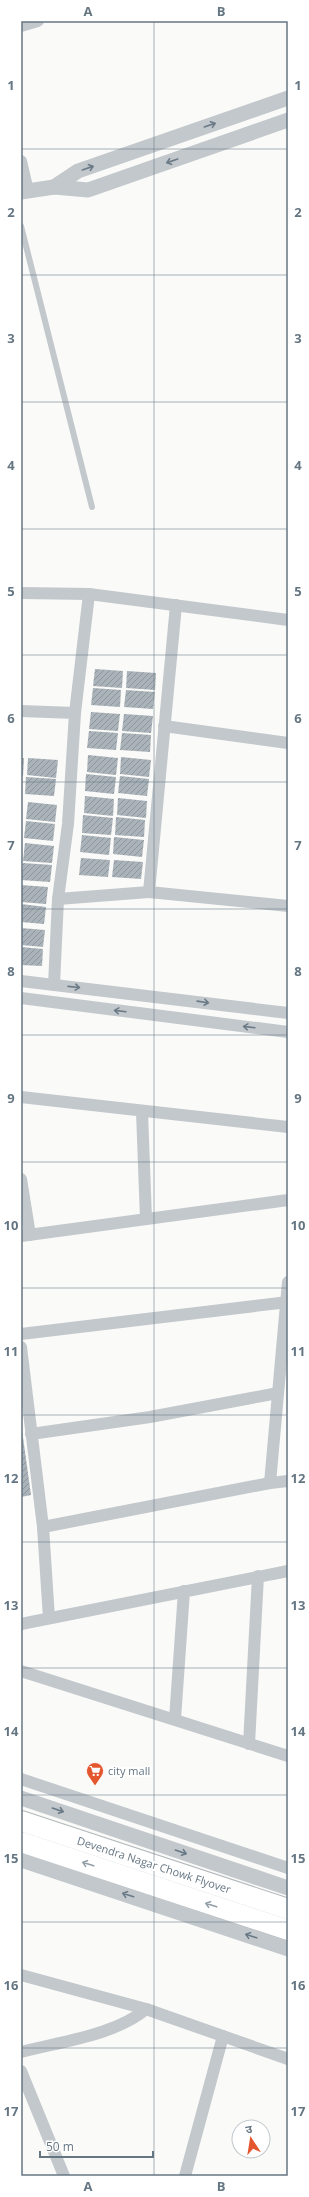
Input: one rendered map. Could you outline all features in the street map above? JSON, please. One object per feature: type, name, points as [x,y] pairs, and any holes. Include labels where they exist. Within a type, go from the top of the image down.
[{"type":"highway","name":"Devendra Nagar Chowk Flyover","points":[[21,1821],[288,1909]]},
{"type":"highway","name":"Devendra Nagar Chowk Flyover","points":[[21,1842],[288,1930]]},
{"type":"street","points":[[21,26],[38,21]]},
{"type":"street","points":[[54,188],[78,171],[288,98]]},
{"type":"street","points":[[21,161],[24,192],[54,188],[88,190],[288,120]]},
{"type":"street","points":[[21,593],[89,594],[288,620]]},
{"type":"street","points":[[54,985],[58,898],[68,824],[75,714],[89,594]]},
{"type":"street","points":[[149,892],[176,605]]},
{"type":"street","points":[[21,711],[75,714]]},
{"type":"street","points":[[164,726],[288,743]]},
{"type":"street","points":[[58,898],[149,892],[288,906]]},
{"type":"street","points":[[21,981],[288,1013]]},
{"type":"street","points":[[21,998],[288,1032]]},
{"type":"street","points":[[21,1097],[142,1112],[288,1127]]},
{"type":"street","points":[[142,1112],[146,1219]]},
{"type":"street","points":[[21,1179],[25,1236],[288,1200]]},
{"type":"street","points":[[270,1483],[288,1282]]},
{"type":"street","points":[[21,1334],[287,1302]]},
{"type":"street","points":[[21,1347],[43,1527],[49,1618]]},
{"type":"street","points":[[32,1434],[150,1417],[278,1393]]},
{"type":"street","points":[[43,1527],[270,1483],[288,1481]]},
{"type":"street","points":[[21,1624],[288,1571]]},
{"type":"street","points":[[249,1744],[258,1576]]},
{"type":"street","points":[[175,1719],[184,1591]]},
{"type":"street","points":[[21,1671],[288,1756]]},
{"type":"street","points":[[21,1779],[288,1868]]},
{"type":"street","points":[[21,1798],[288,1888]]},
{"type":"street","points":[[21,1860],[288,1949]]},
{"type":"street","points":[[21,1975],[146,2009],[288,2058]]},
{"type":"street","points":[[21,2052],[99,2032],[128,2022],[146,2009]]},
{"type":"street","points":[[185,2176],[223,2036]]},
{"type":"street","points":[[21,2071],[64,2176]]},
{"type":"lane","points":[[21,226],[92,507]]},
{"type":"building","points":[[95,669],[123,671],[122,688],[93,686]]},
{"type":"building","points":[[127,671],[156,673],[155,690],[126,688]]},
{"type":"building","points":[[93,688],[121,690],[120,707],[91,705]]},
{"type":"building","points":[[126,690],[155,692],[153,709],[124,707]]},
{"type":"building","points":[[91,712],[120,714],[118,731],[89,729]]},
{"type":"building","points":[[124,714],[153,716],[151,733],[122,731]]},
{"type":"building","points":[[89,731],[118,733],[116,750],[87,748]]},
{"type":"building","points":[[122,733],[151,735],[150,752],[120,750]]},
{"type":"building","points":[[88,755],[118,758],[116,775],[87,772]]},
{"type":"building","points":[[121,757],[151,760],[149,777],[120,774]]},
{"type":"building","points":[[21,758],[24,758],[23,776],[21,775]]},
{"type":"building","points":[[28,758],[58,760],[56,778],[27,775]]},
{"type":"building","points":[[86,774],[116,777],[114,794],[85,791]]},
{"type":"building","points":[[120,776],[149,779],[147,796],[118,793]]},
{"type":"building","points":[[26,777],[56,779],[54,796],[25,794]]},
{"type":"building","points":[[85,796],[114,799],[113,816],[84,813]]},
{"type":"building","points":[[118,798],[147,801],[146,818],[117,815]]},
{"type":"building","points":[[28,802],[57,805],[55,822],[26,819]]},
{"type":"building","points":[[83,815],[113,818],[111,835],[82,833]]},
{"type":"building","points":[[116,817],[145,820],[144,837],[115,835]]},
{"type":"building","points":[[26,821],[55,824],[53,841],[24,838]]},
{"type":"building","points":[[82,835],[111,838],[109,855],[80,852]]},
{"type":"building","points":[[114,837],[144,840],[142,857],[113,854]]},
{"type":"building","points":[[25,843],[54,846],[52,863],[23,861]]},
{"type":"building","points":[[81,858],[110,860],[108,877],[79,875]]},
{"type":"building","points":[[114,860],[143,862],[141,879],[112,877]]},
{"type":"building","points":[[23,863],[52,865],[50,882],[21,880]]},
{"type":"building","points":[[21,885],[48,887],[46,904],[21,902]]},
{"type":"building","points":[[21,904],[46,907],[44,924],[21,922]]},
{"type":"building","points":[[21,928],[45,930],[43,947],[21,945]]},
{"type":"building","points":[[21,947],[43,949],[42,966],[21,965]]},
{"type":"building","points":[[21,1423],[31,1495],[21,1497]]},
{"type":"place","name":"city mall","points":[[95,1786]]}]
